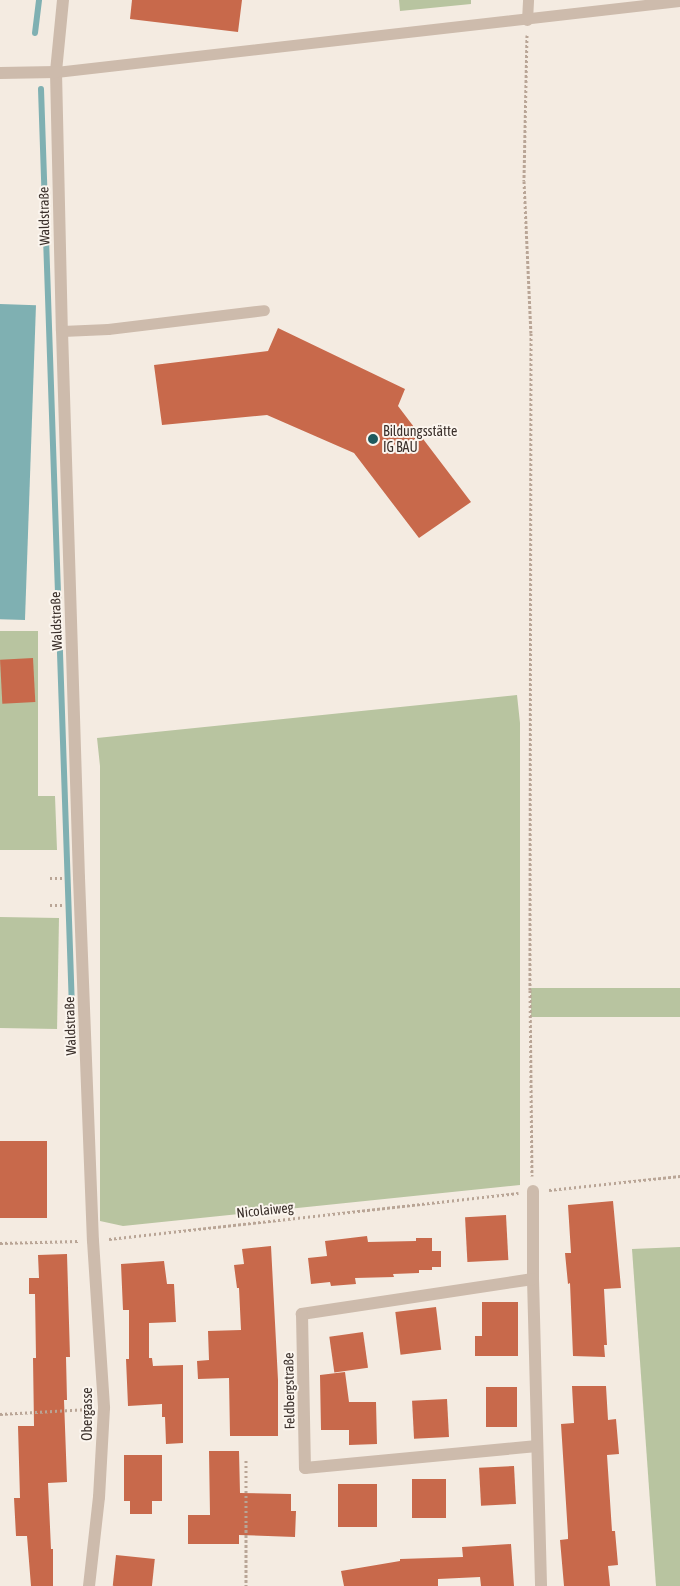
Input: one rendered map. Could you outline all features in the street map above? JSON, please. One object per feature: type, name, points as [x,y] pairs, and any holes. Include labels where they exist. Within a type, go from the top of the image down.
[{"type":"street","name":"Waldstraße","points":[[63,0],[56,72],[62,331],[79,887],[93,1241]]},
{"type":"street","points":[[0,73],[56,72]]},
{"type":"street","points":[[533,1191],[533,1279],[541,1586]]},
{"type":"street","name":"Obergasse","points":[[89,1586],[99,1497],[104,1408],[93,1241]]},
{"type":"street","name":"Feldbergstraße","points":[[533,1279],[302,1314],[305,1468],[537,1446]]},
{"type":"lane","points":[[527,20],[528,0]]},
{"type":"lane","points":[[56,72],[527,20],[680,1]]},
{"type":"lane","points":[[62,331],[108,329],[264,310]]},
{"type":"path","points":[[527,20],[524,182],[531,333],[530,990],[533,1191]]},
{"type":"path","points":[[50,878],[59,878]]},
{"type":"path","points":[[50,905],[59,905]]},
{"type":"path","name":"Nicolaiweg","points":[[0,1243],[93,1241],[680,1176]]},
{"type":"path","points":[[0,1414],[104,1408]]},
{"type":"path","points":[[246,1460],[246,1586]]},
{"type":"green space","points":[[399,0],[471,0],[471,4],[400,11]]},
{"type":"green space","points":[[0,631],[38,631],[38,796],[55,796],[57,850],[0,850]]},
{"type":"green space","points":[[517,695],[520,723],[520,1185],[123,1226],[100,1221],[100,766],[97,738]]},
{"type":"green space","points":[[0,917],[59,918],[57,1029],[0,1028]]},
{"type":"green space","points":[[531,988],[680,988],[680,1017],[531,1017]]},
{"type":"green space","points":[[680,1247],[680,1586],[656,1586],[632,1249]]},
{"type":"water","points":[[0,304],[36,305],[25,620],[0,619]]},
{"type":"building","points":[[132,0],[242,0],[238,32],[130,19]]},
{"type":"building","name":"Bildungsstätte IG BAU","points":[[278,328],[405,389],[398,406],[471,502],[419,538],[354,453],[267,415],[162,425],[154,365],[268,351]]},
{"type":"building","points":[[33,658],[35,702],[2,704],[0,660]]},
{"type":"building","points":[[0,1141],[47,1141],[47,1218],[0,1218]]},
{"type":"building","points":[[613,1201],[621,1288],[604,1289],[607,1345],[604,1345],[605,1357],[573,1356],[570,1283],[568,1284],[565,1253],[571,1253],[568,1205]]},
{"type":"building","points":[[506,1215],[508,1260],[467,1262],[465,1217]]},
{"type":"building","points":[[367,1236],[368,1242],[416,1241],[416,1238],[432,1238],[432,1251],[441,1251],[441,1267],[432,1267],[432,1270],[419,1270],[419,1273],[393,1274],[394,1277],[355,1278],[356,1284],[331,1286],[330,1282],[311,1284],[308,1258],[327,1256],[325,1241]]},
{"type":"building","points":[[271,1246],[278,1380],[278,1436],[230,1436],[229,1378],[198,1379],[197,1361],[209,1360],[208,1331],[241,1330],[239,1288],[237,1288],[234,1265],[244,1264],[242,1249]]},
{"type":"building","points":[[67,1254],[70,1357],[66,1357],[67,1400],[64,1400],[67,1482],[48,1483],[51,1549],[53,1549],[53,1586],[31,1586],[27,1536],[16,1536],[14,1498],[20,1498],[18,1426],[34,1426],[33,1358],[36,1358],[35,1294],[29,1294],[29,1278],[39,1278],[38,1255]]},
{"type":"building","points":[[164,1261],[167,1284],[174,1284],[176,1322],[149,1323],[149,1358],[152,1358],[153,1366],[183,1365],[183,1443],[166,1444],[165,1417],[162,1417],[162,1404],[128,1406],[126,1359],[129,1359],[129,1310],[123,1310],[121,1264]]},
{"type":"building","points":[[482,1302],[518,1302],[518,1356],[475,1356],[475,1336],[482,1336]]},
{"type":"building","points":[[436,1307],[441,1350],[401,1355],[395,1312]]},
{"type":"building","points":[[363,1332],[368,1368],[334,1372],[329,1337]]},
{"type":"building","points":[[345,1372],[349,1402],[376,1402],[377,1444],[349,1445],[349,1430],[321,1430],[320,1375]]},
{"type":"building","points":[[572,1386],[606,1386],[608,1420],[616,1419],[619,1454],[607,1455],[612,1531],[615,1531],[618,1565],[608,1566],[610,1586],[564,1586],[560,1540],[568,1539],[568,1535],[561,1424],[574,1423]]},
{"type":"building","points":[[486,1387],[517,1387],[517,1427],[486,1427]]},
{"type":"building","points":[[447,1399],[449,1437],[414,1439],[412,1401]]},
{"type":"building","points":[[209,1451],[239,1451],[240,1493],[291,1494],[291,1511],[296,1511],[295,1537],[239,1535],[239,1544],[188,1544],[188,1515],[210,1515]]},
{"type":"building","points":[[124,1455],[162,1455],[162,1501],[152,1501],[152,1514],[130,1514],[130,1501],[124,1501]]},
{"type":"building","points":[[514,1466],[516,1504],[481,1506],[479,1468]]},
{"type":"building","points":[[412,1479],[446,1479],[446,1518],[412,1518]]},
{"type":"building","points":[[338,1484],[377,1484],[377,1527],[338,1527]]},
{"type":"building","points":[[511,1544],[514,1586],[481,1586],[480,1577],[438,1579],[438,1586],[344,1586],[341,1571],[400,1561],[400,1559],[463,1557],[462,1547]]},
{"type":"building","points":[[116,1555],[155,1559],[152,1586],[113,1586]]},
{"type":"waterway","points":[[35,33],[39,0]]},
{"type":"waterway","points":[[41,89],[72,1010]]},
{"type":"place","name":"Bildungsstätte IG BAU","points":[[373,439]]}]
